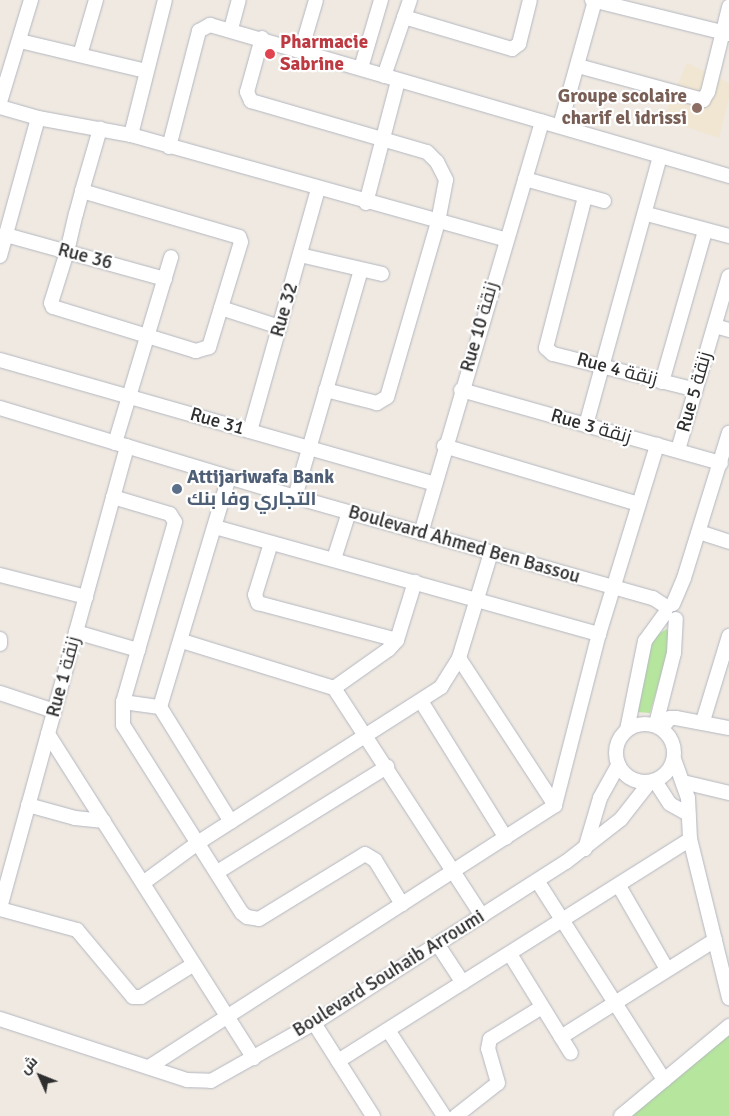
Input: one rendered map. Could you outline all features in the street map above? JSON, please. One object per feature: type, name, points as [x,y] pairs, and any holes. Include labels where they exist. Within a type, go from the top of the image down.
[{"type":"street","points":[[0,102],[31,0]]},
{"type":"street","points":[[80,56],[96,0]]},
{"type":"street","points":[[131,135],[165,0]]},
{"type":"street","points":[[231,28],[239,0]]},
{"type":"street","points":[[301,51],[316,0]]},
{"type":"street","points":[[360,68],[381,0]]},
{"type":"street","points":[[384,76],[410,0]]},
{"type":"street","points":[[404,16],[512,49],[519,44],[530,0]]},
{"type":"street","points":[[560,126],[578,66],[594,0],[726,33]]},
{"type":"street","points":[[578,66],[703,100],[708,92],[726,33],[729,7]]},
{"type":"street","points":[[169,147],[199,31],[206,25],[231,28],[398,81],[729,176]]},
{"type":"street","points":[[262,38],[247,92],[251,101],[427,152],[444,173],[446,188],[438,222],[387,397],[377,403],[326,390]]},
{"type":"street","points":[[20,41],[146,72]]},
{"type":"street","points":[[366,202],[398,81]]},
{"type":"street","points":[[0,108],[38,118],[131,135],[506,240]]},
{"type":"street","points":[[0,256],[38,118]]},
{"type":"street","name":"Rue 10 زنقة","points":[[421,533],[444,446],[542,121]]},
{"type":"street","points":[[82,191],[240,237],[241,242],[212,341],[204,351],[147,338],[53,308],[51,302],[67,252],[82,191],[100,129]]},
{"type":"street","points":[[586,425],[647,214],[660,156]]},
{"type":"street","points":[[525,179],[604,202]]},
{"type":"street","name":"Rue 32","points":[[250,431],[318,188]]},
{"type":"street","name":"Rue 4 زنقة","points":[[585,197],[546,343],[548,352],[696,390]]},
{"type":"street","points":[[647,214],[704,231],[729,236]]},
{"type":"street","points":[[662,382],[704,231]]},
{"type":"street","name":"Rue 36","points":[[6,235],[164,279]]},
{"type":"street","points":[[300,255],[382,274]]},
{"type":"street","name":"Rue 1 زنقة","points":[[0,909],[6,866],[28,805],[86,597],[113,497],[121,444],[131,397],[171,257]]},
{"type":"street","points":[[296,497],[309,446],[361,270]]},
{"type":"street","name":"Rue 5 زنقة","points":[[678,450],[729,276]]},
{"type":"street","points":[[221,308],[280,328]]},
{"type":"street","points":[[715,326],[729,330]]},
{"type":"street","name":"Rue 31","points":[[0,360],[309,446],[434,484]]},
{"type":"street","name":"Rue 3 زنقة","points":[[461,390],[721,463]]},
{"type":"street","name":"Boulevard Ahmed Ben Bassou","points":[[0,408],[296,497],[653,598],[670,611]]},
{"type":"street","points":[[585,849],[600,798],[618,765],[616,746],[626,730],[645,641],[670,611],[699,532],[729,433]]},
{"type":"street","points":[[149,1067],[453,873],[554,805],[560,794],[599,634],[657,445]]},
{"type":"street","points":[[444,446],[639,504]]},
{"type":"street","points":[[160,707],[182,641],[229,477]]},
{"type":"street","points":[[113,497],[170,514],[175,522],[123,702],[123,725],[219,871],[242,913],[247,917],[260,920],[355,860],[370,855],[402,904]]},
{"type":"street","points":[[334,559],[349,512]]},
{"type":"street","points":[[215,527],[599,634]]},
{"type":"street","points":[[699,532],[729,542]]},
{"type":"street","points":[[271,543],[255,595],[258,603],[397,640]]},
{"type":"street","points":[[143,883],[199,842],[366,733],[421,701],[450,678],[460,658],[491,553]]},
{"type":"street","points":[[0,574],[86,597]]},
{"type":"street","points":[[334,688],[389,649],[397,640],[415,582]]},
{"type":"street","points":[[659,726],[674,653],[670,611]]},
{"type":"street","points":[[76,632],[138,650]]},
{"type":"street","points":[[703,722],[725,664],[729,636]]},
{"type":"street","points":[[0,639],[0,644]]},
{"type":"street","points":[[182,641],[334,688],[366,733],[482,916]]},
{"type":"street","points":[[460,658],[554,805]]},
{"type":"street","points":[[0,693],[54,711]]},
{"type":"street","points":[[421,701],[506,838]]},
{"type":"street","points":[[123,702],[160,707]]},
{"type":"street","points":[[160,707],[231,822]]},
{"type":"street","points":[[626,730],[634,726],[659,726],[670,718],[703,722],[729,728]]},
{"type":"street","points":[[659,726],[672,742],[674,759],[683,782],[690,839],[729,998]]},
{"type":"street","points":[[48,734],[254,1058]]},
{"type":"street","points":[[618,765],[631,780],[652,782],[666,774],[674,759]]},
{"type":"street","points":[[219,871],[387,767]]},
{"type":"street","points":[[652,782],[670,804],[679,812],[688,814]]},
{"type":"street","name":"Boulevard Souhaib Arroumi","points":[[0,1019],[186,1080],[211,1081],[314,1023],[538,882],[585,849],[621,819],[652,782]]},
{"type":"street","points":[[683,782],[729,793]]},
{"type":"street","points":[[28,805],[75,818],[104,821]]},
{"type":"street","points":[[338,1061],[619,886],[690,839]]},
{"type":"street","points":[[538,882],[664,1080]]},
{"type":"street","points":[[619,886],[668,969]]},
{"type":"street","points":[[0,909],[77,930],[133,997],[141,997],[194,964]]},
{"type":"street","points":[[561,1037],[615,1001],[715,940]]},
{"type":"street","points":[[438,945],[463,983]]},
{"type":"street","points":[[510,954],[571,1054]]},
{"type":"street","points":[[456,1116],[498,1083],[488,1049],[490,1039],[542,1008]]},
{"type":"street","points":[[314,1023],[373,1116]]},
{"type":"street","points":[[621,1116],[729,1026]]},
{"type":"street","points":[[388,1030],[444,1116]]},
{"type":"shaded area","name":"Groupe scolaire charif el idrissi","points":[[687,63],[729,83],[729,97],[719,138],[663,119]]},
{"type":"green space","points":[[667,629],[671,642],[650,713],[637,712],[653,637]]},
{"type":"green space","points":[[729,1034],[729,1116],[630,1116]]},
{"type":"place","name":"Pharmacie Sabrine","points":[[270,54]]},
{"type":"place","name":"Groupe scolaire charif el idrissi","points":[[697,108]]},
{"type":"place","name":"Attijariwafa Bank التجاري وفا بنك","points":[[177,489]]}]
